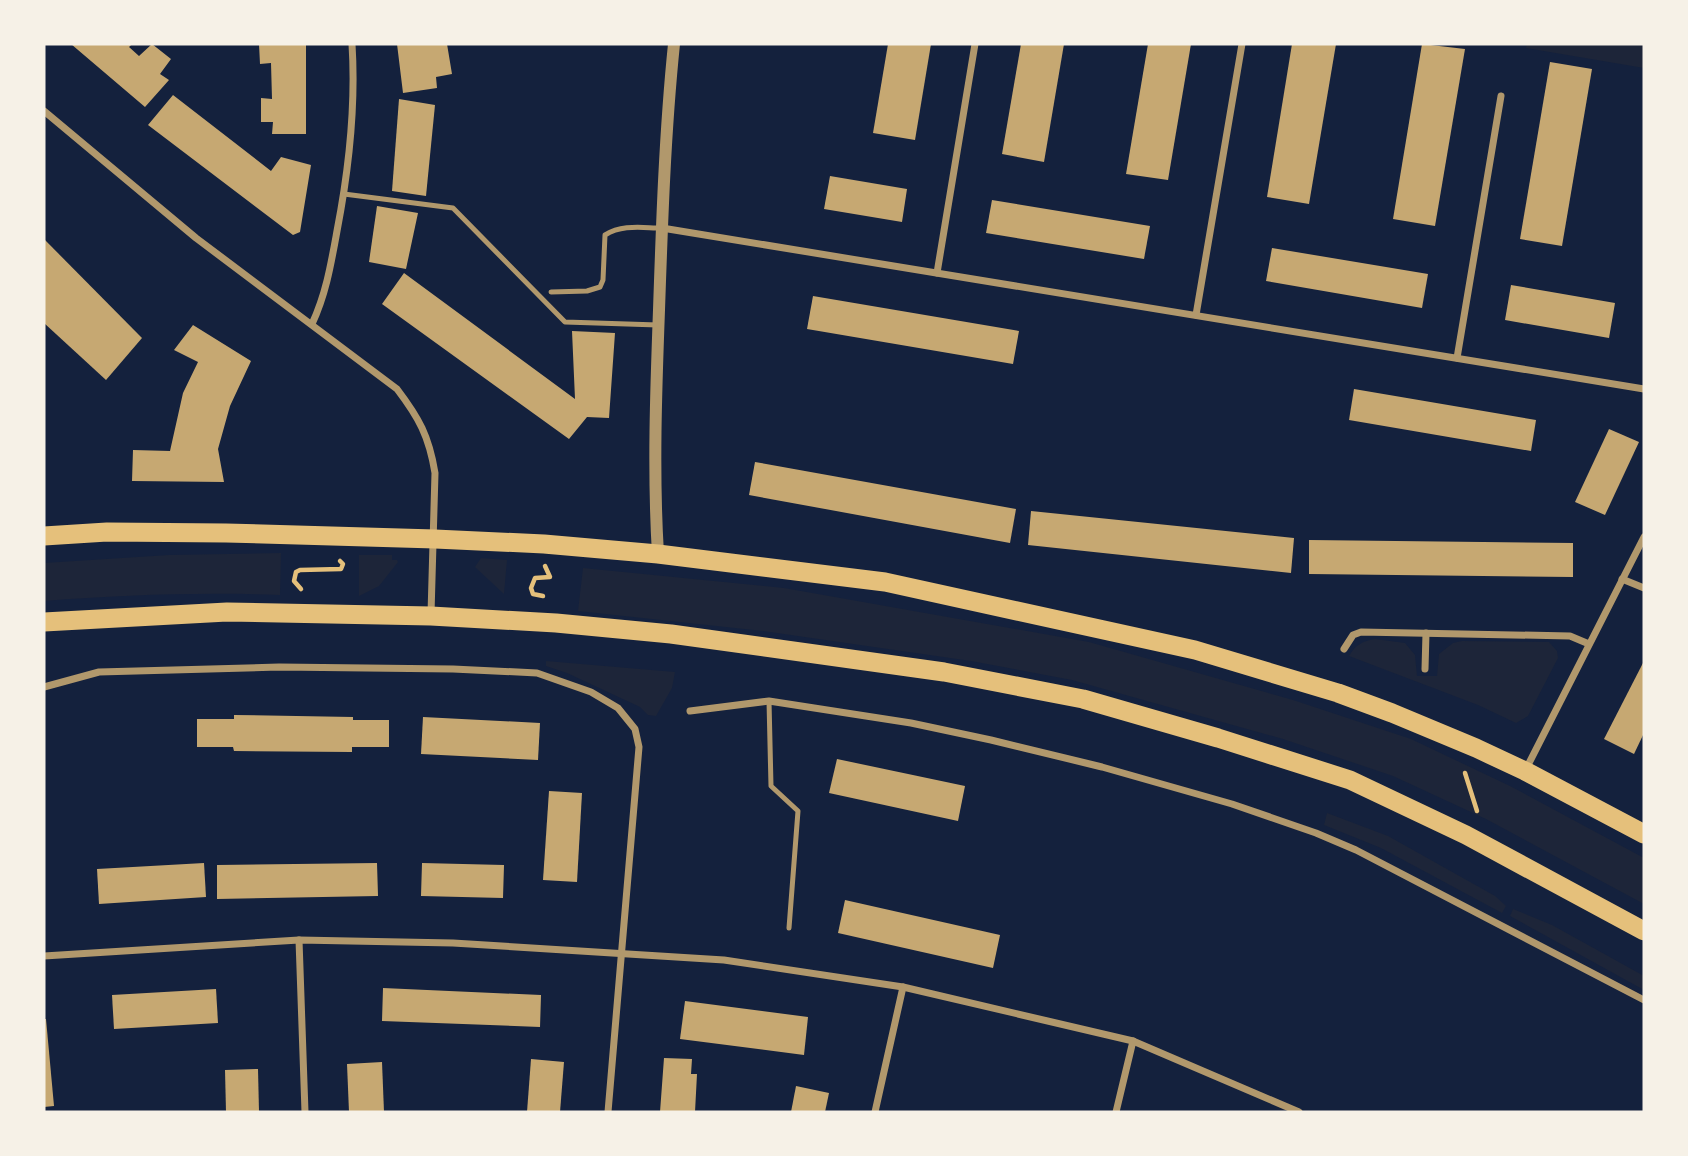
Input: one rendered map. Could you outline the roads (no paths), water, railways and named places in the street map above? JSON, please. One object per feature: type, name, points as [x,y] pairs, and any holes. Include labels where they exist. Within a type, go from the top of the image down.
[{"type":"highway","points":[[44,536],[107,532],[435,538],[658,554],[885,582],[1195,650],[1338,693],[1392,713],[1525,771],[1644,834]]},
{"type":"highway","points":[[44,622],[227,612],[431,616],[556,623],[671,634],[944,672],[1083,699],[1350,780],[1466,835],[1644,931]]},
{"type":"street","points":[[312,324],[325,295],[344,194],[354,100],[352,44]]},
{"type":"street","points":[[658,554],[654,489],[658,325],[674,44]]},
{"type":"street","points":[[937,273],[975,44]]},
{"type":"street","points":[[1196,315],[1242,44]]},
{"type":"street","points":[[1457,358],[1500,96]]},
{"type":"street","points":[[44,111],[196,238],[397,389],[419,419],[432,453],[435,472],[431,616]]},
{"type":"street","points":[[662,228],[1644,389]]},
{"type":"street","points":[[1525,771],[1644,537]]},
{"type":"street","points":[[1622,579],[1644,588]]},
{"type":"street","points":[[1344,649],[1353,635],[1361,632],[1570,636],[1589,644]]},
{"type":"street","points":[[1425,668],[1426,633]]},
{"type":"street","points":[[44,687],[99,673],[265,667],[453,669],[537,673],[591,692],[618,708],[635,729],[639,747],[608,1112]]},
{"type":"street","points":[[690,711],[769,701],[900,721],[1102,767],[1232,804],[1356,849],[1644,1000]]},
{"type":"street","points":[[299,940],[305,1112]]},
{"type":"street","points":[[44,956],[299,940],[453,943],[724,960],[903,987],[1133,1041],[1299,1112]]},
{"type":"street","points":[[875,1112],[903,987]]},
{"type":"street","points":[[1116,1112],[1133,1041]]},
{"type":"lane","points":[[344,194],[453,208],[565,322],[658,325]]},
{"type":"lane","points":[[551,292],[587,291],[600,287],[603,281],[605,235],[622,227],[662,228]]},
{"type":"lane","points":[[769,701],[771,786],[798,811],[789,928]]}]
